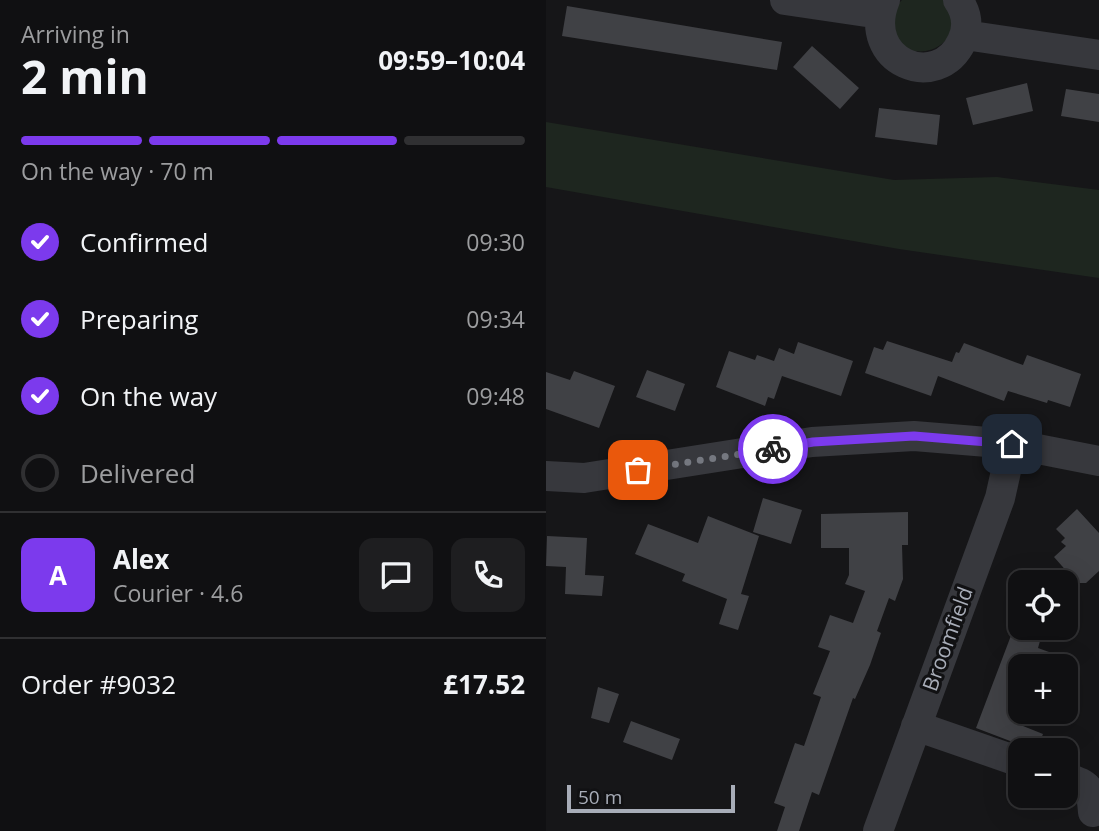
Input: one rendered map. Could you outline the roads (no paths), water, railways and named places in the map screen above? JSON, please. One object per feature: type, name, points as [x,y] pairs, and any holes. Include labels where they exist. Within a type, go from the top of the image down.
[{"type":"street","points":[[785,0],[883,7],[881,36],[885,46],[905,64],[920,67],[946,61],[959,49],[967,25],[965,10],[958,0]]},
{"type":"street","points":[[965,35],[1099,55]]},
{"type":"street","points":[[546,476],[584,478],[825,442],[914,436],[1012,444],[1099,461]]},
{"type":"street","name":"Broomfield","points":[[878,831],[1000,498],[1012,444]]},
{"type":"street","points":[[916,726],[1008,758]]},
{"type":"street","points":[[1078,782],[1089,788],[1093,812]]}]
